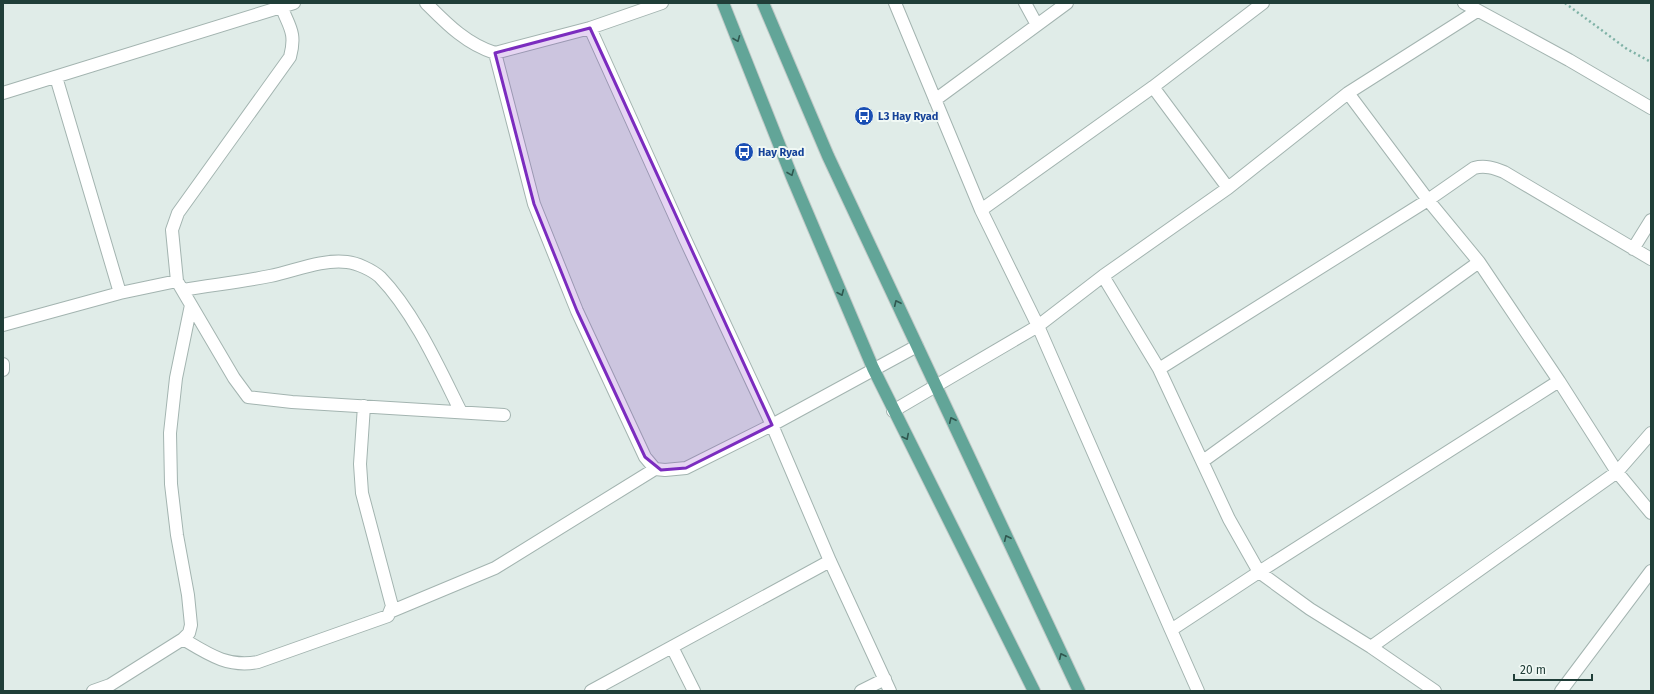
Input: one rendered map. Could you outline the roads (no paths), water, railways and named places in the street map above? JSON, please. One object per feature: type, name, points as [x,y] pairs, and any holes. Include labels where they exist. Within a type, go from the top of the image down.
[{"type":"main road","points":[[723,3],[792,177],[873,368],[893,411],[1034,691]]},
{"type":"main road","points":[[764,3],[828,156],[1079,691]]},
{"type":"street","points":[[3,93],[281,5],[294,3]]},
{"type":"street","points":[[426,3],[447,24],[470,42],[482,49],[495,53],[590,28],[662,3]]},
{"type":"street","points":[[895,3],[981,210],[1038,326],[1198,691]]},
{"type":"street","points":[[1024,3],[1037,24]]},
{"type":"street","points":[[935,100],[1067,3]]},
{"type":"street","points":[[981,210],[1153,87],[1262,3]]},
{"type":"street","points":[[1464,3],[1569,60],[1651,108]]},
{"type":"street","points":[[281,5],[292,30],[294,43],[290,57],[178,213],[172,230],[180,285],[234,378],[248,397],[258,399],[504,415]]},
{"type":"street","points":[[893,411],[1038,326],[1103,276],[1228,188],[1348,93],[1477,11]]},
{"type":"street","points":[[590,28],[685,239],[772,425],[830,561],[890,691]]},
{"type":"street","points":[[495,53],[534,204],[581,318],[645,457],[655,469]]},
{"type":"street","points":[[56,77],[120,293]]},
{"type":"street","points":[[1153,87],[1228,188]]},
{"type":"street","points":[[1348,93],[1428,200],[1479,262],[1559,381],[1617,472],[1651,514]]},
{"type":"street","points":[[1159,369],[1428,200],[1474,168],[1480,166],[1494,168],[1517,180],[1634,248],[1651,260]]},
{"type":"street","points":[[1634,248],[1651,220]]},
{"type":"street","points":[[3,325],[120,293],[270,276],[333,261],[349,262],[363,267],[379,276],[397,298],[425,342],[461,412]]},
{"type":"street","points":[[1203,461],[1479,262]]},
{"type":"street","points":[[1103,276],[1159,369],[1229,519],[1259,572],[1310,609],[1371,646],[1435,691]]},
{"type":"street","points":[[93,691],[110,685],[183,639],[189,633],[191,625],[188,595],[176,535],[171,484],[170,433],[176,378],[191,305]]},
{"type":"street","points":[[183,639],[220,660],[245,664],[258,662],[314,641],[386,618],[392,610],[495,568],[655,469],[665,470],[686,468],[772,425],[873,368],[917,346]]},
{"type":"street","points":[[3,364],[3,370]]},
{"type":"street","points":[[1171,630],[1259,572],[1559,381]]},
{"type":"street","points":[[364,406],[360,464],[362,494],[392,610]]},
{"type":"street","points":[[1371,646],[1617,472],[1651,434]]},
{"type":"street","points":[[591,691],[830,561]]},
{"type":"street","points":[[1561,691],[1651,570]]},
{"type":"street","points":[[672,647],[694,691]]},
{"type":"street","points":[[861,691],[885,679]]},
{"type":"place","name":"L3 Hay Ryad","points":[[864,116]]},
{"type":"place","name":"Hay Ryad","points":[[744,152]]}]
